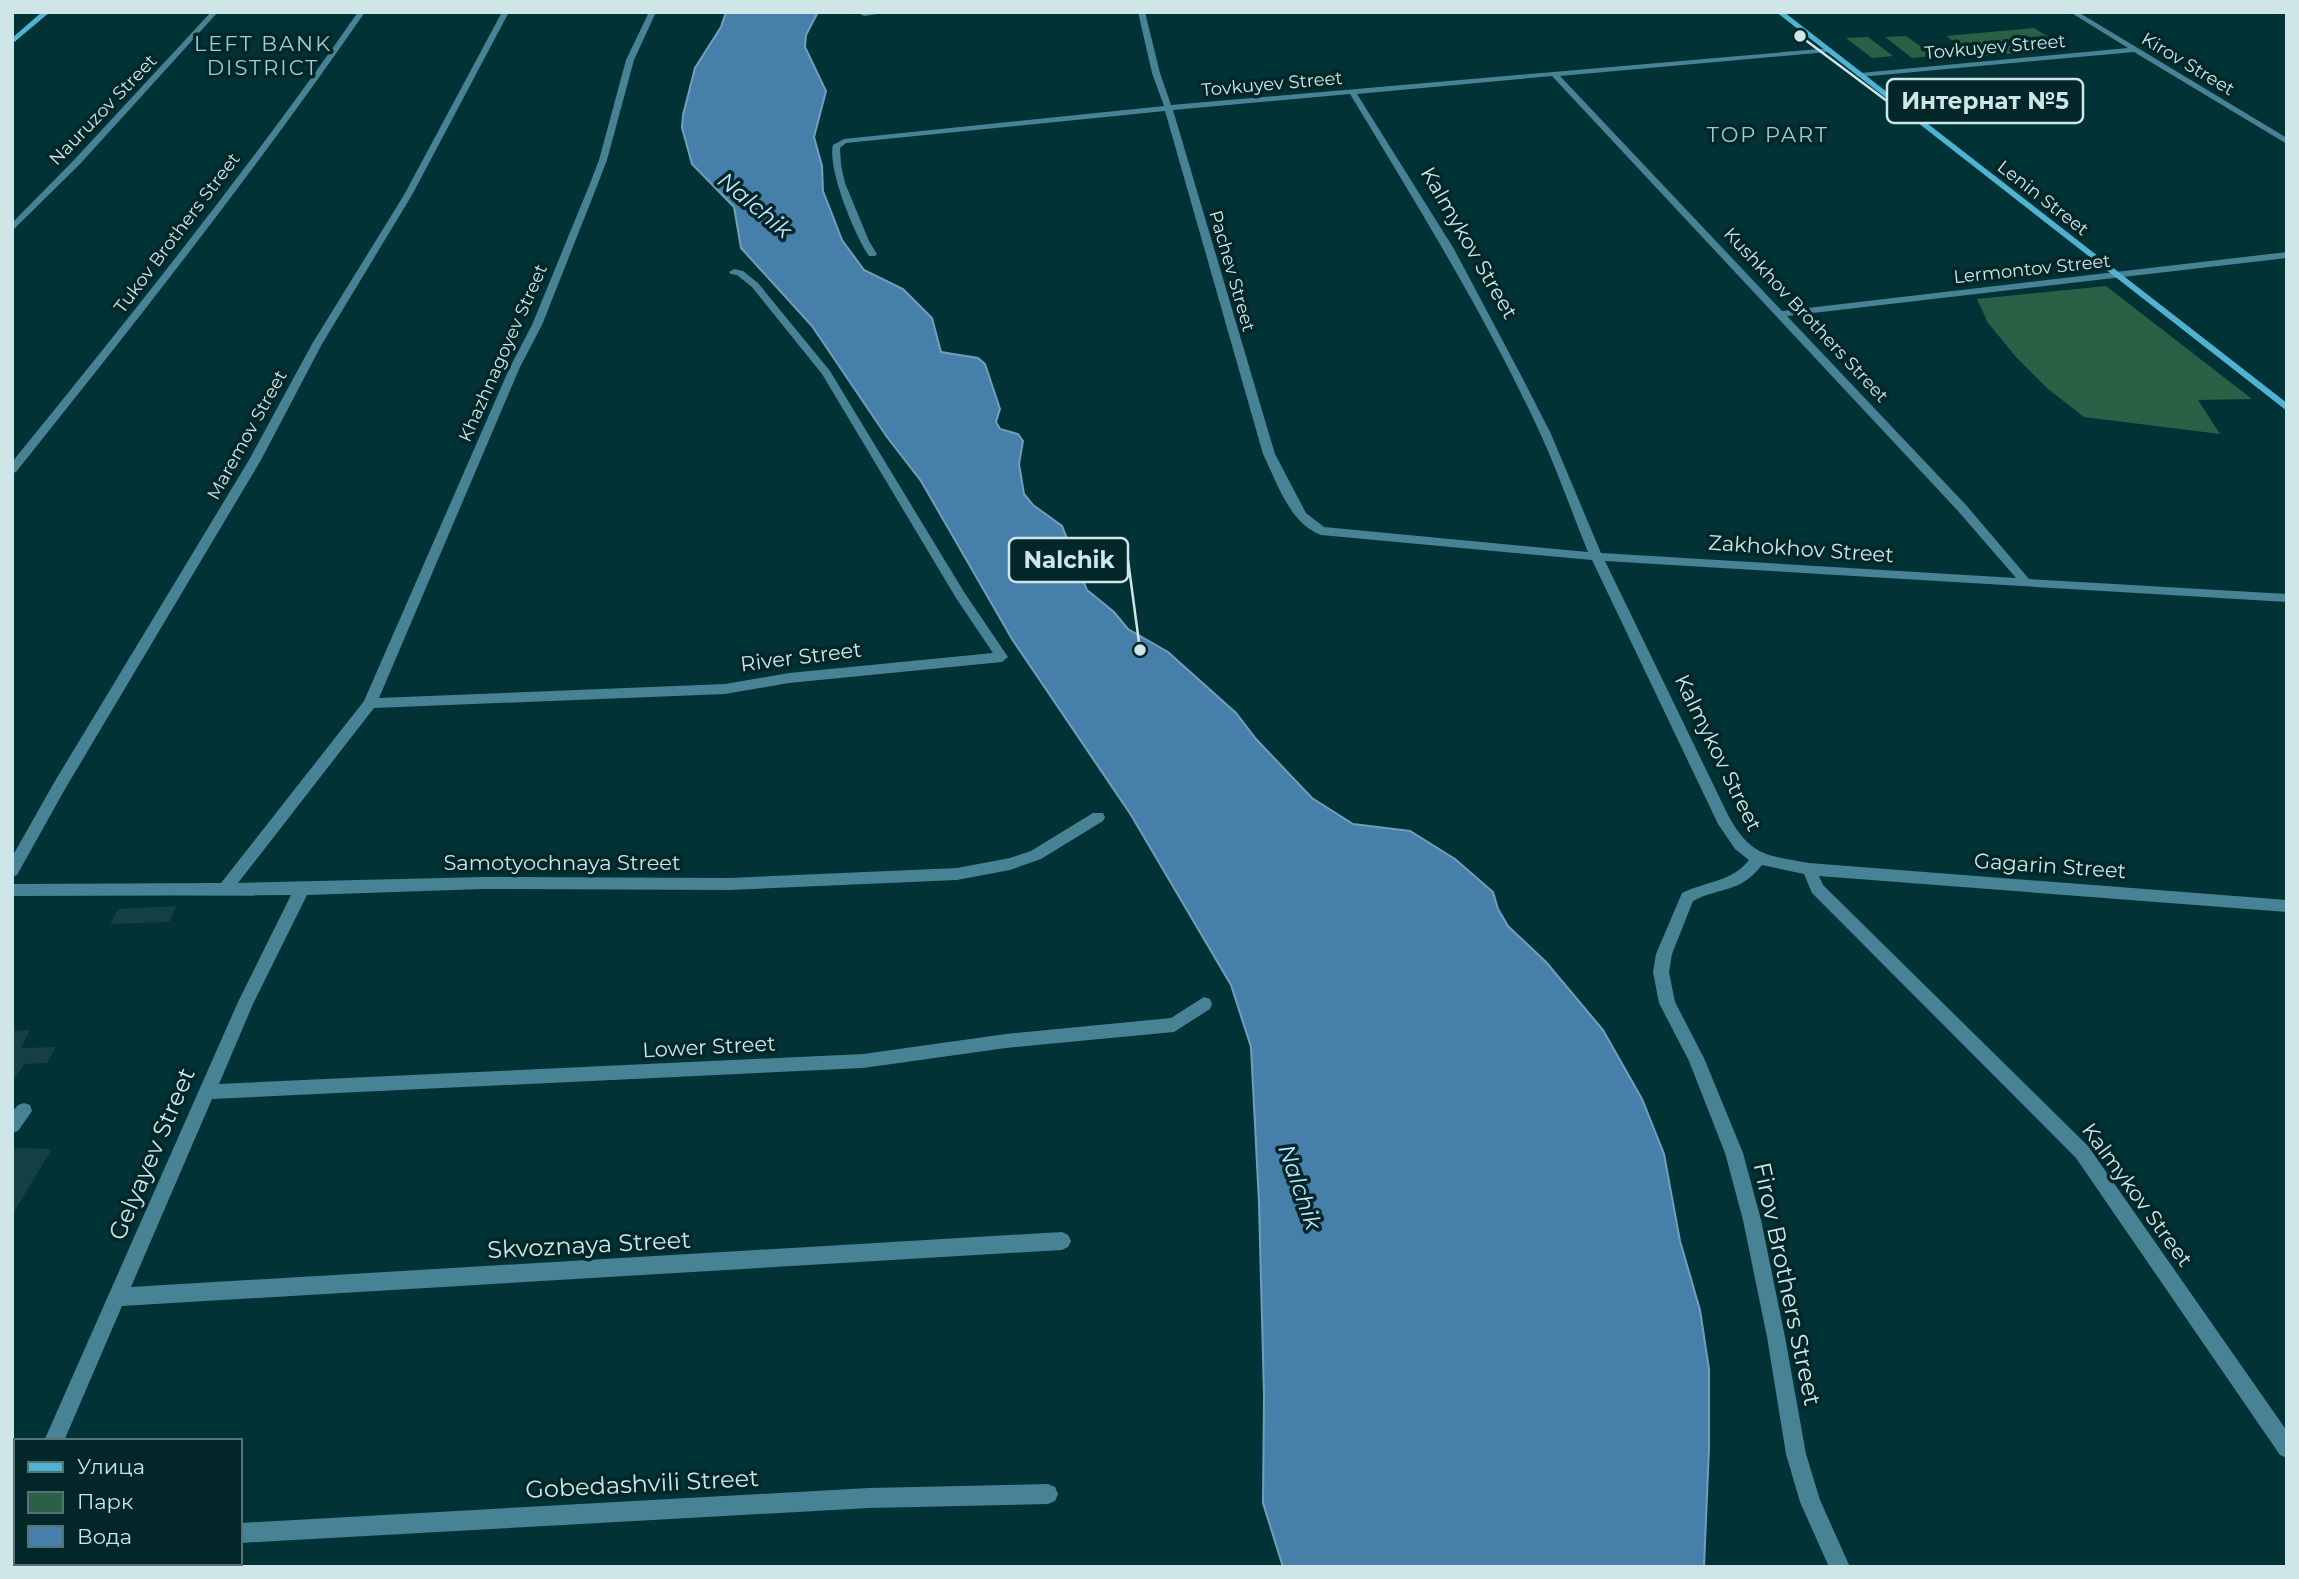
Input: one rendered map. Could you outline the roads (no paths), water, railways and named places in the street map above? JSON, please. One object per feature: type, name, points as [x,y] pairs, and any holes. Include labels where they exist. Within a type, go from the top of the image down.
[{"type":"street","points":[[12,42],[47,12]]},
{"type":"street","name":"Nauruzov Street","points":[[12,228],[86,153],[215,12]]},
{"type":"street","name":"Tukov Brothers Street","points":[[12,470],[113,345],[323,68],[362,12]]},
{"type":"street","name":"Maremov Street","points":[[12,871],[60,785],[256,460],[317,344],[408,195],[506,12]]},
{"type":"street","name":"Khazhnagoyev Street","points":[[370,703],[515,367],[537,325],[603,160],[635,46],[653,12]]},
{"type":"street","points":[[864,14],[887,12]]},
{"type":"street","name":"Pachev Street","points":[[1141,12],[1269,454],[1292,501],[1315,528]]},
{"type":"street","name":"Lenin Street","points":[[1779,12],[2287,408]]},
{"type":"street","name":"Kirov Street","points":[[2073,12],[2287,142]]},
{"type":"street","name":"Tovkuyev Street","points":[[872,254],[860,237],[857,221],[839,176],[835,158],[836,147],[844,141],[1167,108],[1828,50]]},
{"type":"street","name":"Tovkuyev Street","points":[[1860,75],[2134,50]]},
{"type":"street","name":"Kushkhov Brothers Street","points":[[1555,75],[1962,508],[2026,583]]},
{"type":"street","name":"Kalmykov Street","points":[[1353,93],[1449,249],[1514,370],[1546,434],[1595,556],[1732,837],[1742,852],[1759,859],[1809,869],[1817,889],[2082,1152],[2287,1448]]},
{"type":"street","name":"Lermontov Street","points":[[1781,314],[2287,255]]},
{"type":"street","name":"River Street","points":[[370,703],[666,693],[1002,657],[933,552],[826,373],[755,285],[740,273],[734,272]]},
{"type":"street","name":"Zakhokhov Street","points":[[1315,528],[1329,534],[1595,556],[2287,598]]},
{"type":"street","points":[[224,890],[370,703]]},
{"type":"street","name":"Samotyochnaya Street","points":[[12,890],[302,889],[484,883],[729,884],[957,874],[1010,864],[1036,855],[1098,817]]},
{"type":"street","name":"Firov Brothers Street","points":[[1759,859],[1745,876],[1729,884],[1703,888],[1688,897],[1664,954],[1661,972],[1667,1003],[1696,1058],[1741,1173],[1776,1336],[1796,1454],[1810,1502],[1840,1567]]},
{"type":"street","name":"Gagarin Street","points":[[1809,869],[2287,906]]},
{"type":"street","name":"Gelyayev Street","points":[[55,1439],[246,1002],[302,889]]},
{"type":"street","name":"Lower Street","points":[[207,1093],[863,1060],[1006,1041],[1174,1025],[1204,1004]]},
{"type":"street","points":[[12,1125],[24,1111]]},
{"type":"street","name":"Skvoznaya Street","points":[[119,1297],[566,1270],[797,1260],[1062,1241]]},
{"type":"street","name":"Gobedashvili Street","points":[[242,1533],[869,1498],[1048,1493]]},
{"type":"water","points":[[726,12],[818,12],[806,35],[805,47],[826,91],[814,137],[822,166],[823,191],[842,240],[864,270],[903,289],[932,318],[941,352],[978,358],[985,364],[1000,409],[996,422],[1000,429],[1018,434],[1023,441],[1019,464],[1024,494],[1033,505],[1062,526],[1087,590],[1114,612],[1128,629],[1168,652],[1236,713],[1256,739],[1312,798],[1353,824],[1410,831],[1455,859],[1493,892],[1498,909],[1508,926],[1546,962],[1603,1030],[1642,1099],[1664,1154],[1680,1241],[1700,1310],[1709,1369],[1704,1567],[1283,1567],[1263,1503],[1264,1396],[1259,1203],[1251,1047],[1231,985],[1131,815],[1012,639],[921,481],[887,437],[812,326],[741,248],[734,207],[692,164],[682,128],[683,115],[695,68],[721,27]]},
{"type":"place","name":"Интернат №5","points":[[1800,36]]},
{"type":"place","name":"Nalchik","points":[[1140,650]]},
{"type":"district","name":"LEFT BANK DISTRICT","points":[[263,56]]},
{"type":"district","name":"TOP PART","points":[[1768,135]]}]
